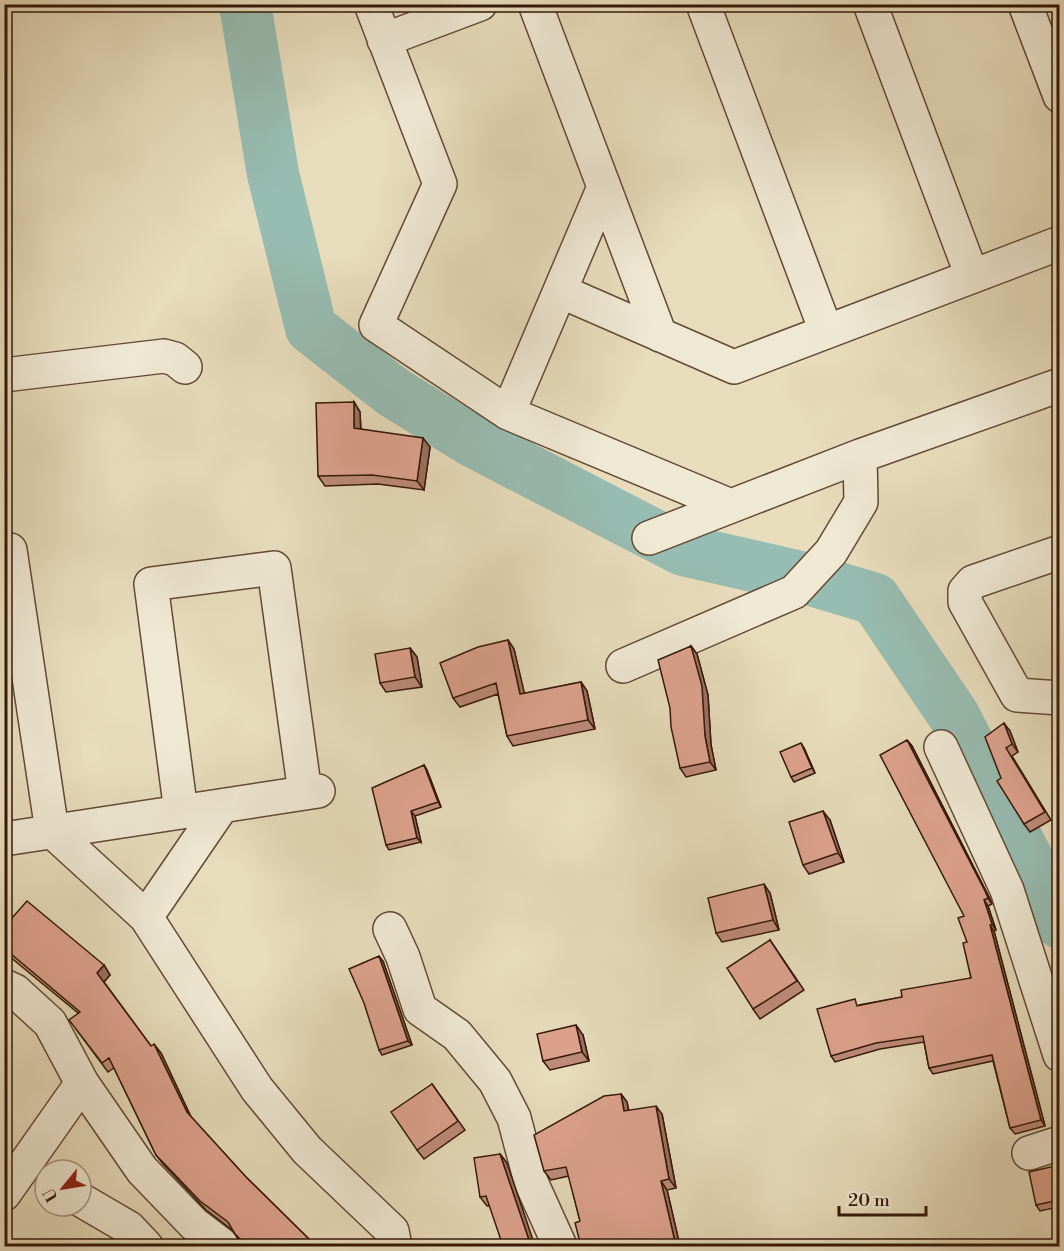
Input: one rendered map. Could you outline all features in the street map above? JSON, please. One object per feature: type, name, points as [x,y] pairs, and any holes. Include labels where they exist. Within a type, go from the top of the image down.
[{"type":"street","points":[[371,4],[440,184],[376,326],[508,413],[731,506]]},
{"type":"street","points":[[384,40],[480,4]]},
{"type":"street","points":[[535,4],[660,335]]},
{"type":"street","points":[[703,4],[826,331]]},
{"type":"street","points":[[870,4],[972,276]]},
{"type":"street","points":[[1025,4],[1059,96]]},
{"type":"street","points":[[508,413],[604,187]]},
{"type":"street","points":[[560,291],[734,367],[1059,243]]},
{"type":"street","points":[[4,375],[164,356],[175,359],[185,367]]},
{"type":"street","points":[[663,532],[860,456],[1059,385]]},
{"type":"street","points":[[623,666],[805,581],[831,552],[861,502],[860,456]]},
{"type":"street","points":[[10,550],[52,831],[146,917],[257,1089],[307,1150],[392,1231],[395,1246]]},
{"type":"street","points":[[1059,552],[973,582],[965,591],[965,602],[1017,696],[1059,698]]},
{"type":"street","points":[[4,838],[222,806],[311,792],[274,568],[152,584],[181,812]]},
{"type":"street","points":[[941,747],[1006,890],[1059,1055]]},
{"type":"street","points":[[146,917],[222,806]]},
{"type":"street","points":[[390,929],[403,957],[420,1009],[457,1035],[495,1081],[514,1118],[531,1182],[560,1246]]},
{"type":"street","points":[[4,986],[15,991],[50,1023],[82,1083],[142,1170],[194,1224],[223,1246]]},
{"type":"street","points":[[4,1194],[26,1159],[82,1083]]},
{"type":"street","points":[[93,1207],[129,1228],[146,1246]]},
{"type":"building","points":[[354,402],[354,428],[423,438],[417,481],[372,475],[318,476],[316,403]]},
{"type":"building","points":[[508,640],[520,694],[581,682],[588,720],[507,736],[496,683],[453,698],[440,663],[478,647]]},
{"type":"building","points":[[691,646],[702,686],[705,736],[710,762],[680,768],[671,727],[670,708],[658,660]]},
{"type":"building","points":[[410,648],[415,677],[380,683],[375,654]]},
{"type":"building","points":[[1004,723],[1012,744],[1006,748],[1045,812],[1024,824],[997,781],[1001,778],[985,737]]},
{"type":"building","points":[[907,740],[988,898],[984,900],[1041,1120],[1010,1128],[992,1055],[929,1068],[923,1036],[876,1043],[831,1056],[817,1009],[855,999],[857,1006],[902,997],[901,990],[971,978],[963,943],[967,942],[958,918],[964,916],[880,755]]},
{"type":"building","points":[[801,743],[812,768],[791,777],[780,752]]},
{"type":"building","points":[[424,765],[438,802],[411,811],[417,838],[386,845],[372,788]]},
{"type":"building","points":[[823,811],[838,853],[803,865],[789,822]]},
{"type":"building","points":[[764,884],[773,920],[716,933],[708,898]]},
{"type":"building","points":[[27,901],[104,965],[97,973],[151,1046],[154,1044],[187,1112],[246,1177],[316,1246],[247,1246],[235,1234],[228,1222],[200,1201],[156,1155],[109,1058],[102,1063],[69,1020],[80,1012],[4,948],[4,927]]},
{"type":"building","points":[[770,940],[797,981],[753,1009],[727,968]]},
{"type":"building","points":[[379,956],[408,1041],[379,1050],[364,1003],[349,969]]},
{"type":"building","points":[[576,1025],[582,1052],[543,1061],[537,1034]]},
{"type":"building","points":[[432,1084],[458,1121],[417,1150],[391,1112]]},
{"type":"building","points":[[621,1094],[624,1111],[656,1106],[669,1179],[661,1181],[676,1246],[581,1246],[575,1223],[580,1221],[566,1167],[544,1171],[534,1135],[604,1096]]},
{"type":"building","points":[[500,1154],[531,1246],[503,1246],[486,1196],[480,1197],[474,1158]]},
{"type":"building","points":[[1059,1165],[1059,1200],[1036,1205],[1029,1172]]},
{"type":"waterway","points":[[245,4],[273,174],[311,328],[393,392],[472,441],[683,550],[805,578],[875,599],[954,716],[1060,923]]}]
